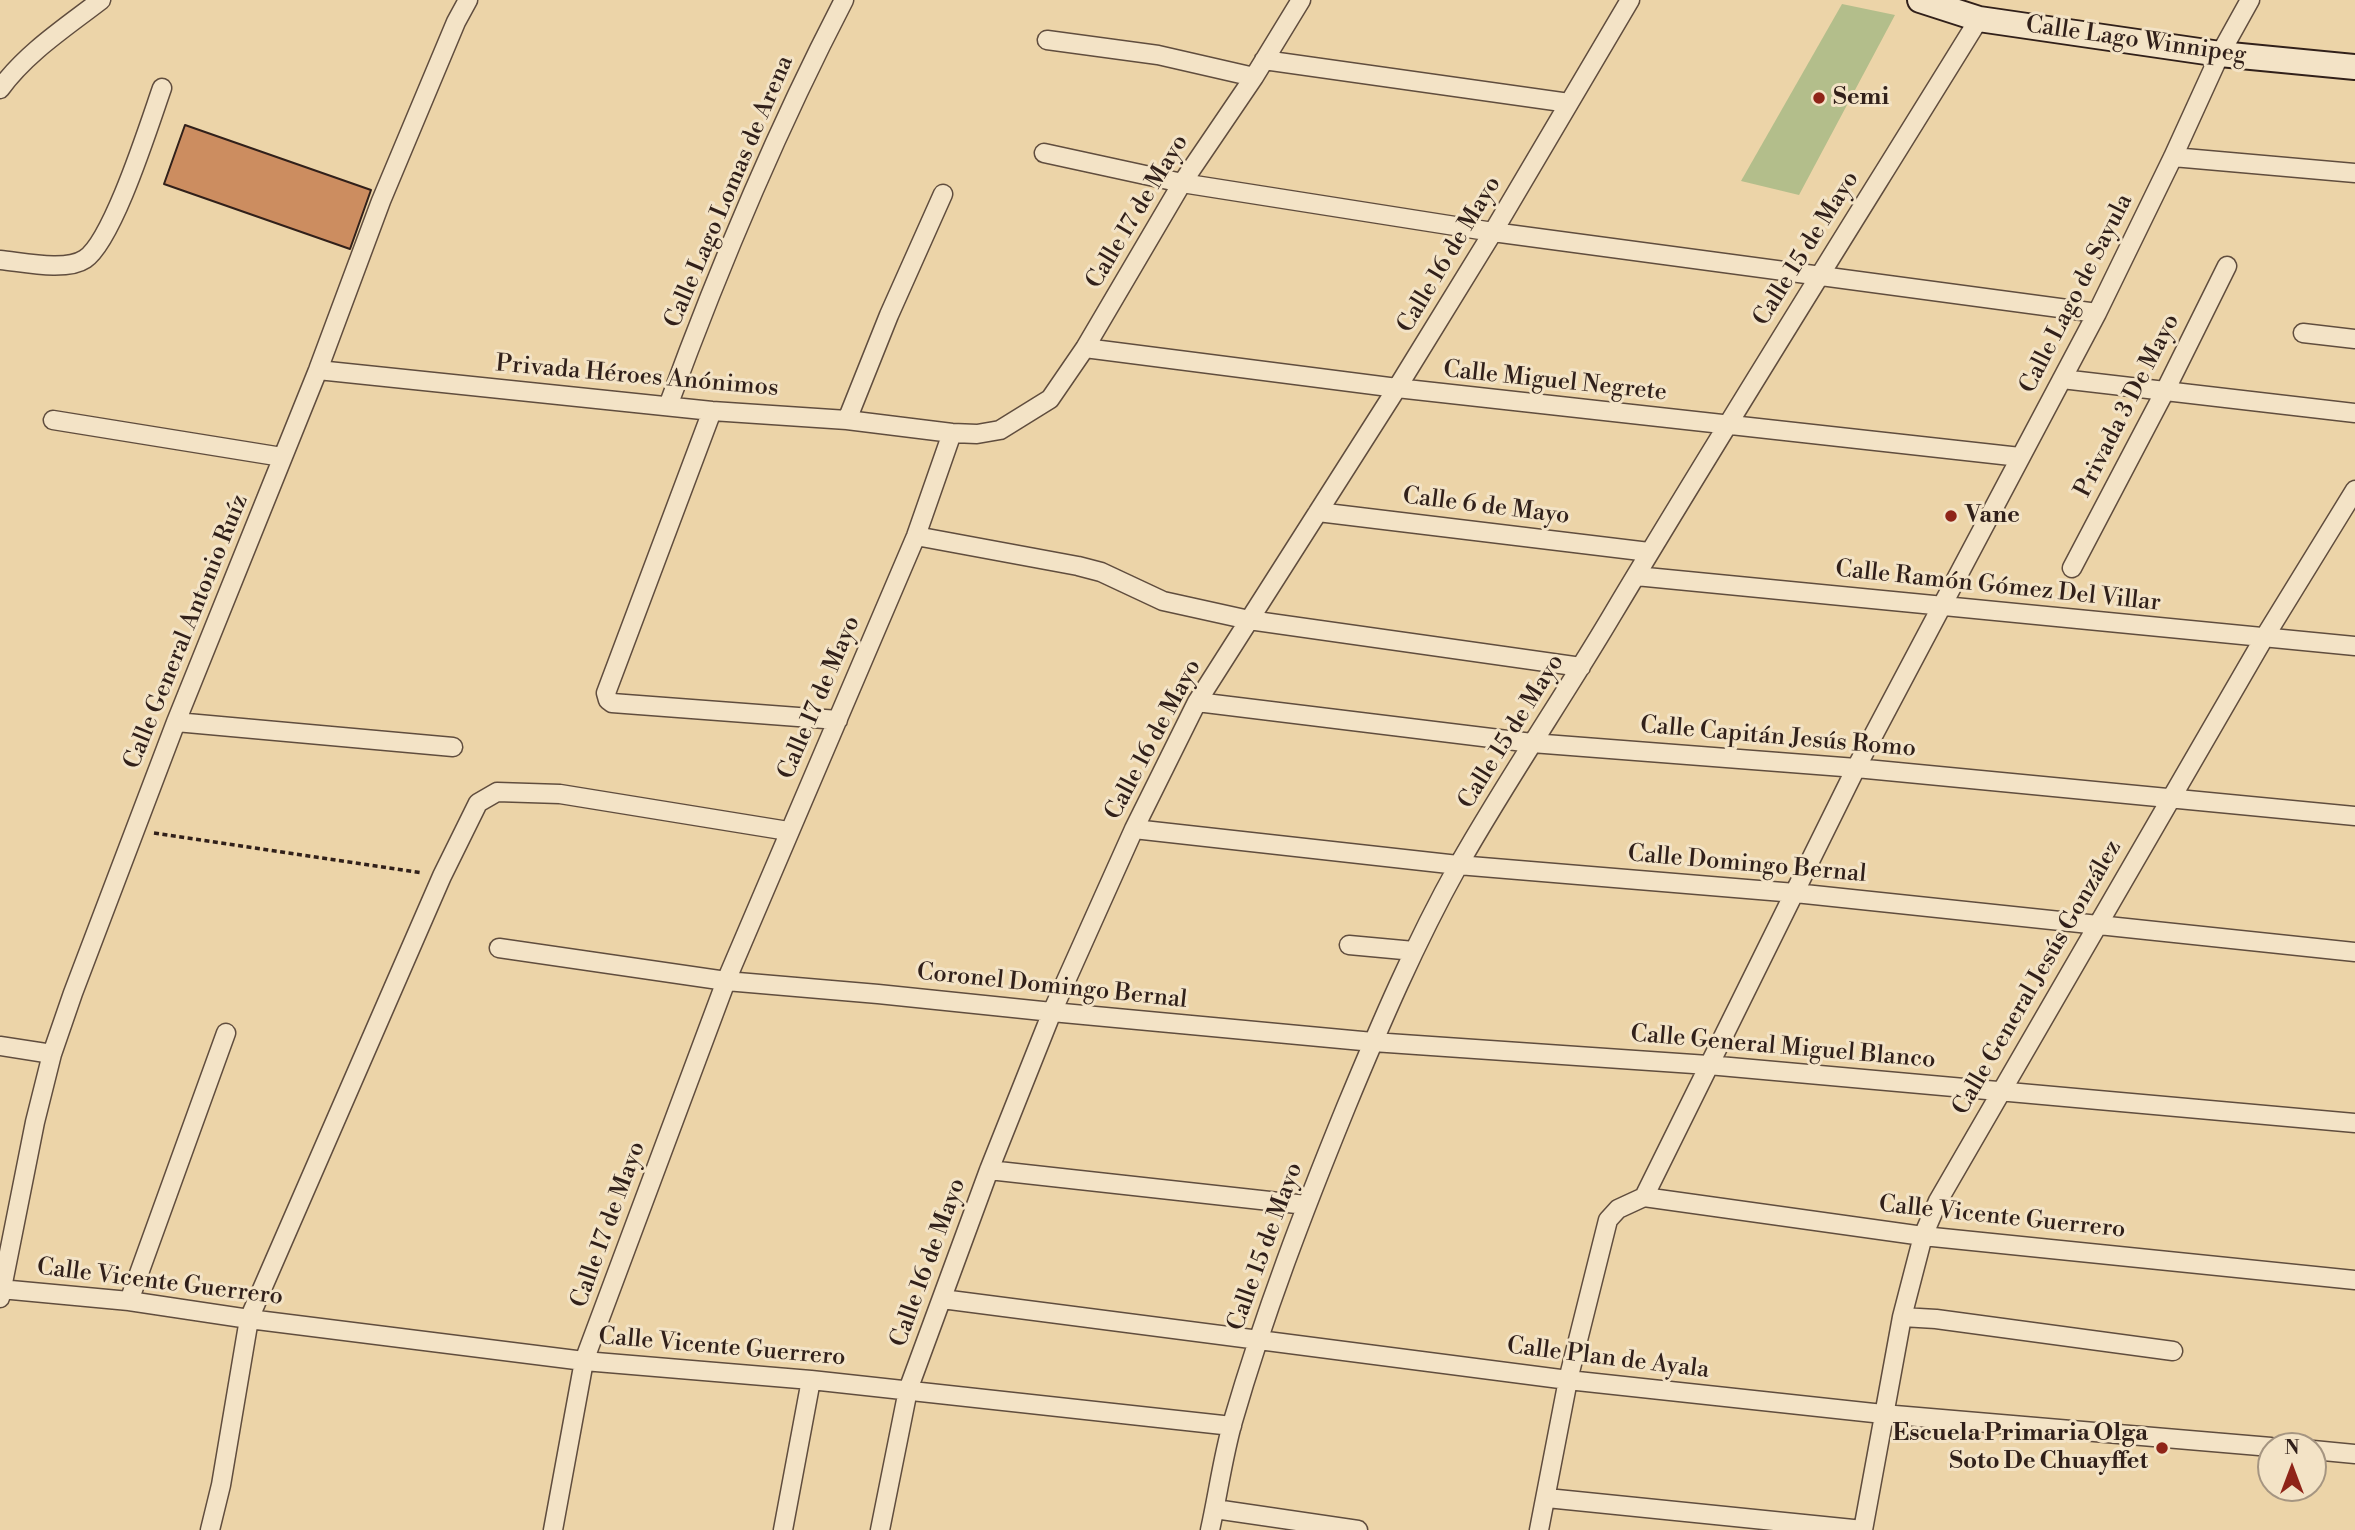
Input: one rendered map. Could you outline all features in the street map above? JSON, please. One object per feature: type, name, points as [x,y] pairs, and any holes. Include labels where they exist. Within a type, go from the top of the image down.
[{"type":"main road","name":"Calle Lago Winnipeg","points":[[1920,0],[1979,19],[2220,54],[2355,67]]},
{"type":"street","points":[[0,89],[30,56],[101,0]]},
{"type":"street","name":"Calle General Antonio Ruíz","points":[[0,1292],[9,1209],[52,1054],[134,830],[318,370],[381,201],[456,22],[468,0]]},
{"type":"street","name":"Calle Lago Lomas de Arena","points":[[668,406],[739,223],[803,81],[844,0]]},
{"type":"street","name":"Calle 17 de Mayo","points":[[554,1530],[584,1361],[726,981],[916,536],[952,433],[977,434],[1000,430],[1050,399],[1085,348],[1182,183],[1254,77],[1301,0]]},
{"type":"street","name":"Calle 16 de Mayo","points":[[880,1530],[908,1390],[989,1170],[1052,1012],[1134,829],[1197,702],[1397,388],[1630,0]]},
{"type":"street","name":"Calle Lago de Sayula","points":[[1644,1197],[1856,768],[2097,313],[2173,158],[2220,54],[2250,0]]},
{"type":"street","name":"Calle 15 de Mayo","points":[[1210,1530],[1232,1426],[1258,1340],[1306,1205],[1413,951],[1458,865],[1532,743],[1979,19]]},
{"type":"street","points":[[1047,40],[1158,55],[1254,77]]},
{"type":"street","points":[[1264,60],[1569,103]]},
{"type":"street","points":[[0,260],[53,265],[84,260],[113,220],[162,88]]},
{"type":"street","points":[[1044,153],[1182,183],[1493,232],[2097,313]]},
{"type":"street","points":[[2173,158],[2355,173]]},
{"type":"street","points":[[847,420],[889,315],[943,194]]},
{"type":"street","name":"Privada 3 De Mayo","points":[[2072,568],[2227,266]]},
{"type":"street","points":[[2303,333],[2355,339]]},
{"type":"street","name":"Calle Miguel Negrete","points":[[1085,348],[1397,388],[2020,457]]},
{"type":"street","name":"Privada Héroes Anónimos","points":[[318,370],[712,411],[847,420],[952,433]]},
{"type":"street","points":[[2062,379],[2355,413]]},
{"type":"street","points":[[712,411],[606,693],[608,700],[612,703],[838,720]]},
{"type":"street","points":[[53,420],[282,457]]},
{"type":"street","name":"Calle General Jesús González","points":[[1863,1530],[1902,1317],[1923,1236],[1938,1201],[2264,638],[2355,490]]},
{"type":"street","name":"Calle 6 de Mayo","points":[[1318,512],[1649,552]]},
{"type":"street","points":[[916,536],[1089,569],[1163,601],[1249,621],[1581,667]]},
{"type":"street","name":"Calle Ramón Gómez Del Villar","points":[[1636,576],[2355,646]]},
{"type":"street","name":"Calle Capitán Jesús Romo","points":[[1197,702],[1532,743],[1856,768],[2355,816]]},
{"type":"street","points":[[176,722],[453,747]]},
{"type":"street","points":[[210,1530],[221,1485],[249,1319],[442,876],[478,803],[497,792],[560,794],[788,831]]},
{"type":"street","name":"Calle Domingo Bernal","points":[[1134,829],[1458,865],[1795,893],[2355,952]]},
{"type":"street","points":[[1349,945],[1413,951]]},
{"type":"street","name":"Coronel Domingo Bernal","points":[[499,948],[726,981],[1373,1042]]},
{"type":"street","points":[[129,1301],[226,1033]]},
{"type":"street","name":"Calle General Miguel Blanco","points":[[1373,1042],[1708,1065],[2355,1123]]},
{"type":"street","points":[[0,1046],[52,1054]]},
{"type":"street","points":[[989,1170],[1306,1205]]},
{"type":"street","points":[[1539,1530],[1568,1380],[1608,1220],[1627,1203],[1644,1197]]},
{"type":"street","name":"Calle Vicente Guerrero","points":[[1644,1197],[1923,1236],[2355,1280]]},
{"type":"street","name":"Calle Vicente Guerrero","points":[[0,1292],[129,1301],[249,1319],[584,1361],[811,1380],[1232,1426]]},
{"type":"street","name":"Calle Plan de Ayala","points":[[942,1299],[1568,1380],[1883,1414],[2257,1446]]},
{"type":"street","points":[[1902,1317],[1936,1319],[2173,1351]]},
{"type":"street","points":[[783,1530],[811,1380]]},
{"type":"street","points":[[2327,1451],[2355,1454]]},
{"type":"street","points":[[1547,1497],[1863,1530]]},
{"type":"street","points":[[1215,1509],[1358,1530]]},
{"type":"path","points":[[134,830],[442,876]]},
{"type":"green space","name":"Semi","points":[[1842,4],[1895,15],[1799,195],[1741,181]]},
{"type":"building","points":[[185,125],[371,190],[350,249],[164,184]]},
{"type":"place","name":"Semi","points":[[1819,98]]},
{"type":"place","name":"Vane","points":[[1951,516]]},
{"type":"place","name":"Escuela Primaria Olga Soto De Chuayffet","points":[[2162,1448]]}]
